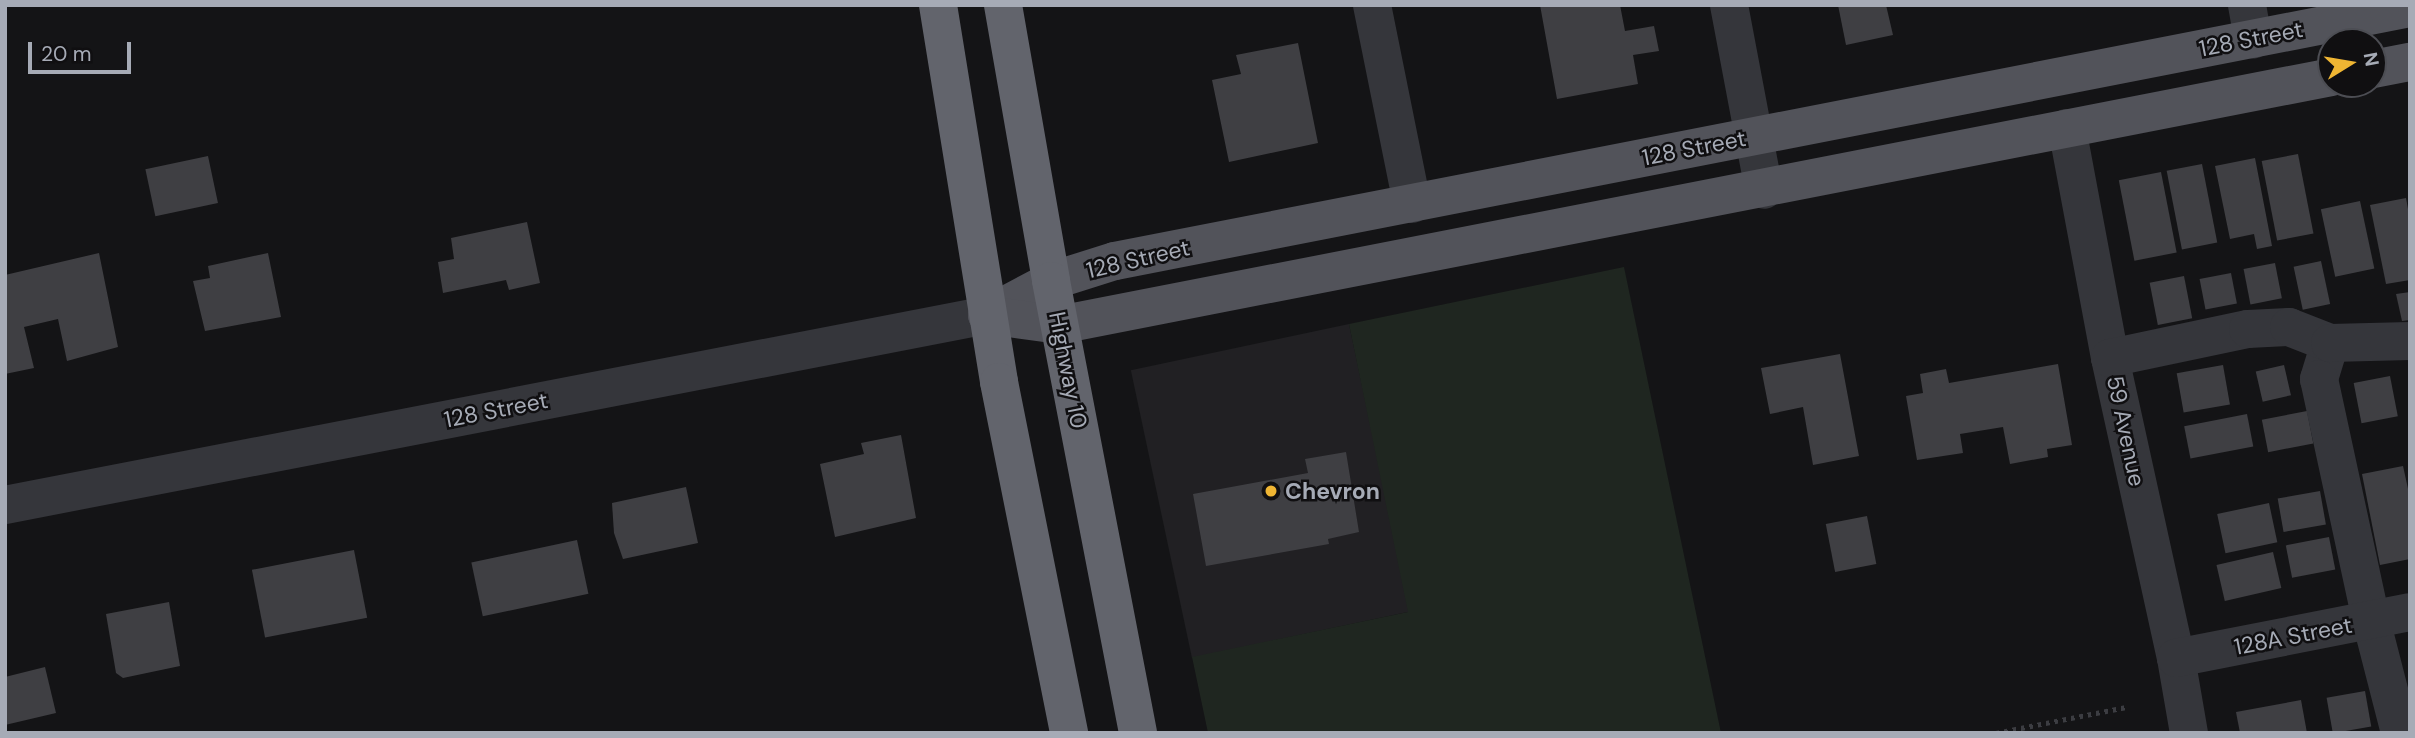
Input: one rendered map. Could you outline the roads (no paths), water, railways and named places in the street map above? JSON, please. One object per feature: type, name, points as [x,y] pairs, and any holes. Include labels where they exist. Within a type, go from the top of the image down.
[{"type":"highway","points":[[938,5],[987,315],[1069,733]]},
{"type":"highway","name":"Highway 10","points":[[1003,5],[1059,326],[1138,733]]},
{"type":"main road","name":"128 Street","points":[[987,315],[1051,281],[1115,261],[1754,136],[2250,22],[2410,8]]},
{"type":"main road","points":[[2387,66],[2410,62]]},
{"type":"main road","name":"128 Street","points":[[987,315],[1059,326],[2317,81]]},
{"type":"street","points":[[1372,5],[1412,204]]},
{"type":"street","points":[[1729,5],[1764,190]]},
{"type":"street","name":"59 Avenue","points":[[2067,128],[2110,358],[2176,658],[2189,733]]},
{"type":"street","name":"128 Street","points":[[5,505],[987,315]]},
{"type":"street","points":[[2110,358],[2248,329],[2289,327],[2330,343],[2410,341]]},
{"type":"street","points":[[2330,343],[2319,379],[2371,620],[2400,733]]},
{"type":"street","name":"128A Street","points":[[2176,658],[2410,612]]},
{"type":"place","name":"Chevron","points":[[1271,491]]}]
